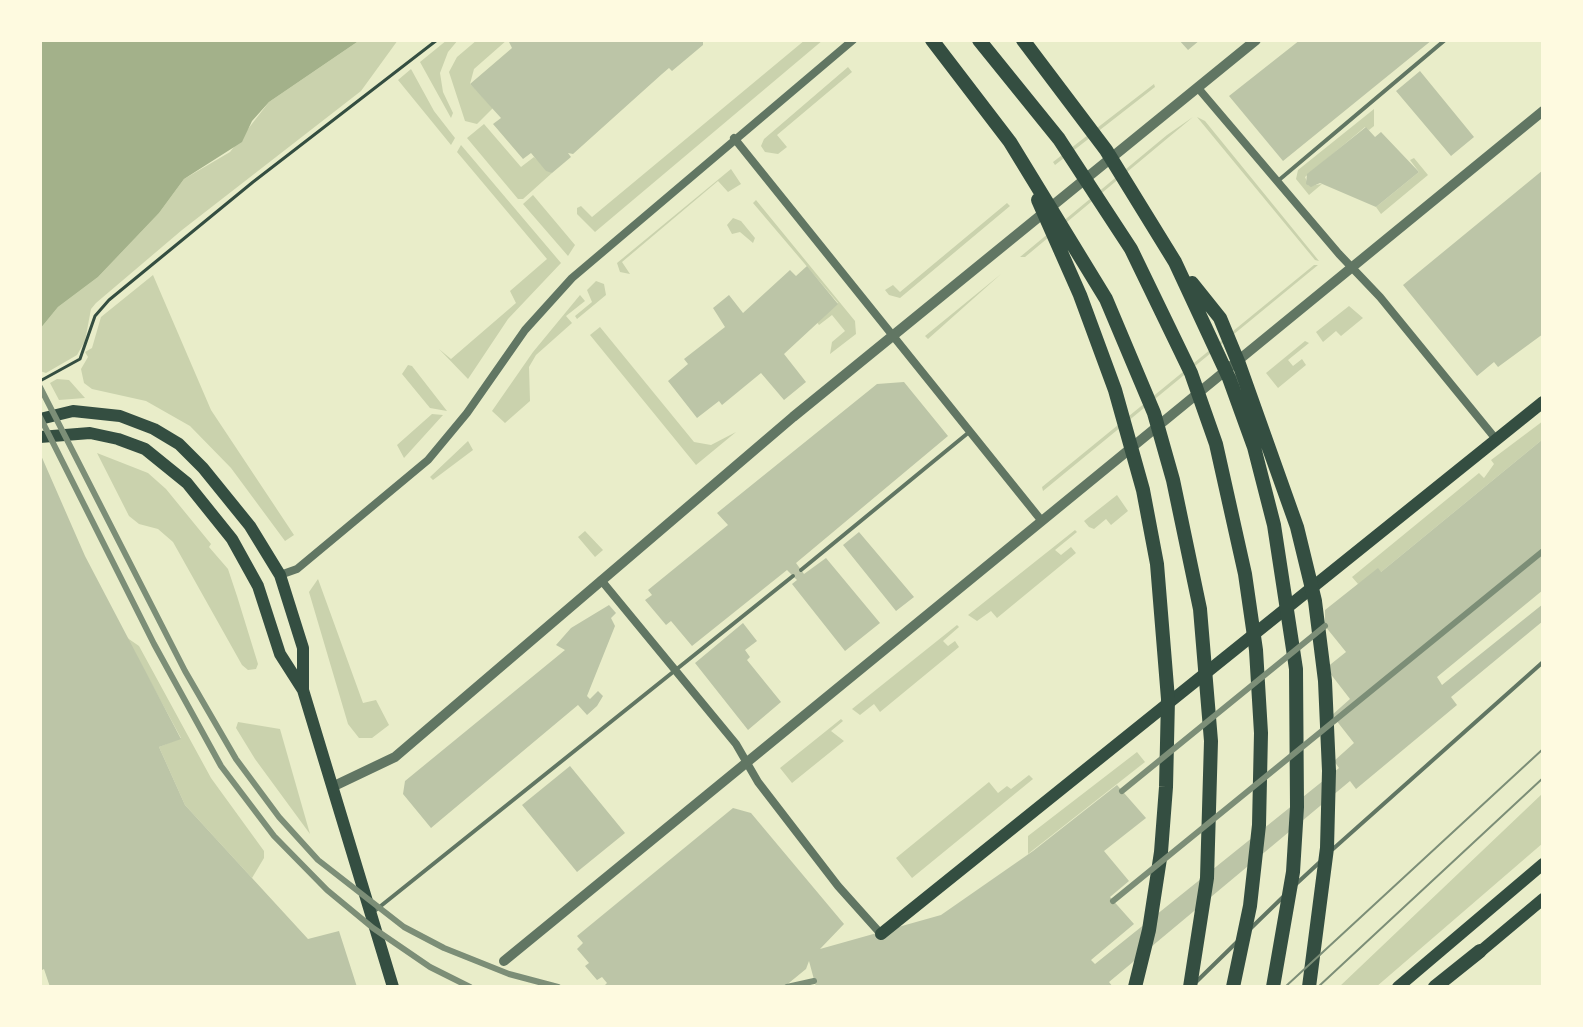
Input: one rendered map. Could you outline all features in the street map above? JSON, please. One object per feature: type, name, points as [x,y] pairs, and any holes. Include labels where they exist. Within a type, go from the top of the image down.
[{"type":"highway","points":[[932,40],[1010,142],[1090,271],[1130,352],[1154,413],[1189,549],[1207,664],[1211,741],[1207,878],[1190,987]]},
{"type":"highway","points":[[979,40],[1059,139],[1131,249],[1191,373],[1220,457],[1245,574],[1256,650],[1261,733],[1259,825],[1252,893],[1233,987]]},
{"type":"highway","points":[[1023,40],[1106,150],[1175,262],[1229,378],[1254,447],[1289,604],[1296,669],[1297,807],[1293,872],[1273,987]]},
{"type":"highway","points":[[1010,142],[1080,295],[1115,390],[1143,490],[1157,564],[1168,699],[1166,787],[1161,852],[1149,930],[1135,987]]},
{"type":"highway","points":[[1175,262],[1220,318],[1239,364],[1297,527],[1315,601],[1325,681],[1329,771],[1327,848],[1309,987]]},
{"type":"highway","points":[[1435,987],[1480,951]]},
{"type":"main road","points":[[881,934],[1543,402]]},
{"type":"main road","points":[[40,419],[73,411],[120,416],[154,429],[179,444],[203,468],[250,526],[280,575],[303,648],[303,690]]},
{"type":"main road","points":[[40,437],[90,433],[118,439],[164,462],[187,483],[232,539],[258,586],[280,654],[303,690],[393,987]]},
{"type":"main road","points":[[1398,987],[1543,864]]},
{"type":"main road","points":[[1441,987],[1543,899]]},
{"type":"street","points":[[280,575],[297,569],[428,460],[552,298],[734,138],[853,40]]},
{"type":"street","points":[[332,787],[395,757],[892,337],[1256,40]]},
{"type":"street","points":[[1198,88],[1495,438]]},
{"type":"street","points":[[504,961],[1543,111]]},
{"type":"street","points":[[734,138],[968,433],[1041,520]]},
{"type":"street","points":[[601,580],[736,744],[819,861],[881,934]]},
{"type":"lane","points":[[1277,182],[1445,40]]},
{"type":"lane","points":[[801,570],[968,433]]},
{"type":"lane","points":[[371,915],[793,576]]},
{"type":"lane","points":[[1190,987],[1358,825],[1543,662]]},
{"type":"path","points":[[40,381],[80,359],[95,316],[109,300],[437,40]]},
{"type":"shaded area","points":[[40,40],[360,40],[269,102],[252,121],[242,142],[184,179],[159,213],[98,277],[58,307],[40,329]]},
{"type":"shaded area","points":[[360,40],[398,40],[361,91],[182,230],[96,303],[91,309],[85,341],[77,355],[46,373],[40,371],[40,329],[58,307],[98,277],[159,213],[184,179],[230,152],[269,102]]},
{"type":"shaded area","points":[[447,40],[458,40],[448,52],[440,73],[443,92],[453,113],[451,118],[420,62]]},
{"type":"shaded area","points":[[477,40],[507,40],[474,69],[470,84],[493,108],[477,124],[465,121],[449,72],[457,57]]},
{"type":"shaded area","points":[[805,40],[823,40],[595,232],[577,214],[577,208],[581,206],[592,217]]},
{"type":"shaded area","points":[[848,67],[852,72],[777,135],[787,147],[778,154],[765,152],[761,146],[764,139]]},
{"type":"shaded area","points":[[411,69],[434,111],[455,138],[451,145],[398,80]]},
{"type":"shaded area","points":[[1154,84],[1155,87],[1055,165],[1053,162]]},
{"type":"shaded area","points":[[1374,109],[1374,126],[1369,130],[1365,127],[1305,177],[1309,186],[1322,184],[1309,195],[1296,179],[1298,170]]},
{"type":"shaded area","points":[[1193,117],[1025,257],[1020,257],[1167,135]]},
{"type":"shaded area","points":[[1197,117],[1205,121],[1319,261],[1315,260]]},
{"type":"shaded area","points":[[484,124],[521,167],[534,157],[552,173],[523,199],[518,199],[467,138]]},
{"type":"shaded area","points":[[461,145],[561,263],[508,319],[468,379],[439,349],[451,359],[516,303],[510,291],[547,259],[457,152]]},
{"type":"shaded area","points":[[1414,158],[1428,175],[1381,214],[1376,207],[1419,172],[1410,160]]},
{"type":"shaded area","points":[[731,169],[741,184],[728,192],[718,181],[622,262],[630,274],[620,272],[617,263]]},
{"type":"shaded area","points":[[533,195],[575,245],[568,256],[523,204]]},
{"type":"shaded area","points":[[756,200],[855,321],[856,334],[830,354],[832,342],[845,331],[832,315],[819,325],[816,321],[838,303],[753,203]]},
{"type":"shaded area","points":[[1007,203],[1010,206],[900,298],[889,295],[885,290],[893,285],[900,292]]},
{"type":"shaded area","points":[[733,218],[741,221],[755,238],[753,243],[740,232],[732,234],[727,225]]},
{"type":"shaded area","points":[[1314,265],[1318,265],[1043,491],[1042,487]]},
{"type":"shaded area","points":[[1001,274],[928,339],[925,336]]},
{"type":"shaded area","points":[[153,275],[211,410],[294,535],[285,541],[231,468],[190,426],[146,401],[92,389],[84,383],[81,369],[88,357],[85,352],[92,348],[101,317]]},
{"type":"shaded area","points":[[596,281],[604,284],[606,295],[577,319],[575,316],[592,302],[587,290]]},
{"type":"shaded area","points":[[580,295],[585,301],[566,316],[572,323],[536,355],[529,367],[530,401],[505,423],[492,411],[533,352]]},
{"type":"shaded area","points":[[1349,306],[1363,318],[1341,336],[1336,331],[1323,342],[1316,332]]},
{"type":"shaded area","points":[[600,327],[694,442],[711,445],[736,432],[696,465],[590,335]]},
{"type":"shaded area","points":[[1305,341],[1309,343],[1288,360],[1293,366],[1302,359],[1306,365],[1278,388],[1266,373]]},
{"type":"shaded area","points":[[408,365],[412,366],[447,411],[430,408],[402,374]]},
{"type":"shaded area","points":[[57,379],[69,380],[85,398],[59,400],[50,383]]},
{"type":"shaded area","points":[[432,414],[443,415],[404,458],[397,445]]},
{"type":"shaded area","points":[[1543,421],[1543,439],[1381,572],[1358,584],[1352,577],[1479,473],[1484,478],[1494,464],[1491,460]]},
{"type":"shaded area","points":[[468,441],[473,450],[433,480],[430,477]]},
{"type":"shaded area","points":[[97,453],[148,473],[166,489],[211,544],[209,547],[228,569],[258,664],[256,669],[248,670],[242,665],[173,542],[158,529],[139,524],[129,516]]},
{"type":"shaded area","points":[[1117,495],[1128,511],[1111,525],[1106,519],[1094,529],[1089,527],[1084,521]]},
{"type":"shaded area","points":[[1075,530],[1077,532],[1055,550],[1061,555],[1071,547],[1076,553],[997,618],[991,611],[977,621],[968,615]]},
{"type":"shaded area","points":[[585,531],[603,550],[595,557],[578,537]]},
{"type":"shaded area","points":[[318,579],[363,703],[376,700],[389,725],[372,738],[359,738],[348,724],[309,592]]},
{"type":"shaded area","points":[[957,625],[959,627],[943,641],[948,646],[955,641],[959,647],[880,712],[874,704],[860,715],[852,709]]},
{"type":"shaded area","points":[[126,637],[139,646],[211,778],[264,851],[264,858],[252,878],[185,805],[159,747],[181,738]]},
{"type":"shaded area","points":[[841,719],[843,721],[831,731],[844,741],[792,783],[780,768]]},
{"type":"shaded area","points":[[238,722],[280,729],[310,834],[255,759],[236,728]]},
{"type":"shaded area","points":[[1137,752],[1145,762],[1028,854],[1028,836]]},
{"type":"shaded area","points":[[1029,775],[1033,779],[912,878],[896,858],[989,782],[998,793],[1007,786],[1011,789]]},
{"type":"shaded area","points":[[1543,793],[1543,843],[1376,987],[1339,987]]},
{"type":"building","points":[[508,40],[703,40],[703,45],[672,71],[669,68],[573,154],[568,153],[571,157],[552,173],[546,171],[531,153],[523,159],[493,124],[501,118],[470,84],[512,48]]},
{"type":"building","points":[[1179,40],[1200,40],[1188,50]]},
{"type":"building","points":[[1300,40],[1432,40],[1283,161],[1229,96]]},
{"type":"building","points":[[1420,71],[1474,137],[1451,156],[1396,91]]},
{"type":"building","points":[[1366,127],[1375,137],[1381,132],[1419,172],[1376,207],[1320,183],[1311,187],[1306,184],[1307,174]]},
{"type":"building","points":[[1543,170],[1543,334],[1498,367],[1494,362],[1477,376],[1403,285]]},
{"type":"building","points":[[807,266],[838,304],[784,354],[806,382],[784,400],[761,373],[722,405],[719,401],[697,418],[668,381],[688,364],[684,359],[725,327],[713,308],[729,295],[743,313],[790,270],[796,276]]},
{"type":"building","points":[[904,382],[948,436],[796,563],[804,574],[826,558],[880,623],[845,651],[792,584],[797,580],[787,570],[692,646],[671,621],[666,625],[645,600],[652,595],[648,590],[728,525],[717,513],[877,384]]},
{"type":"building","points":[[1543,439],[1543,590],[1437,677],[1442,685],[1543,604],[1543,621],[1451,697],[1457,705],[1356,789],[1350,781],[1109,982],[1113,987],[816,987],[809,961],[806,969],[784,987],[603,987],[607,983],[602,977],[597,980],[585,966],[589,963],[577,949],[583,943],[577,936],[733,808],[751,813],[844,924],[820,949],[941,915],[1033,851],[1117,785],[1146,818],[1104,851],[1129,881],[1110,897],[1134,924],[1091,960],[1095,964],[1339,768],[1334,761],[1354,743],[1332,715],[1350,699],[1326,668],[1346,652],[1325,626],[1325,610],[1378,568],[1381,572]]},
{"type":"building","points":[[40,453],[85,556],[181,739],[159,747],[185,805],[308,939],[339,931],[357,987],[50,987],[44,969],[40,971]]},
{"type":"building","points":[[859,532],[914,597],[896,611],[843,545]]},
{"type":"building","points":[[609,605],[616,613],[611,618],[615,626],[587,696],[590,699],[598,691],[603,696],[597,706],[587,715],[578,705],[431,828],[403,794],[405,781],[565,650],[556,645],[571,628]]},
{"type":"building","points":[[743,623],[757,641],[745,650],[750,657],[747,660],[781,702],[748,730],[695,663]]},
{"type":"building","points":[[570,766],[625,833],[577,872],[522,805]]},
{"type":"tram line","points":[[1285,987],[1543,749]]},
{"type":"tram line","points":[[1318,987],[1543,778]]},
{"type":"railway","points":[[40,387],[185,671],[236,759],[279,817],[318,860],[404,927],[444,948],[509,974],[558,987]]},
{"type":"railway","points":[[40,417],[154,644],[221,766],[274,836],[327,890],[373,928],[430,967],[470,987]]},
{"type":"railway","points":[[1113,901],[1543,551]]},
{"type":"railway","points":[[1122,791],[1325,626]]},
{"type":"railway","points":[[787,987],[814,981]]}]
